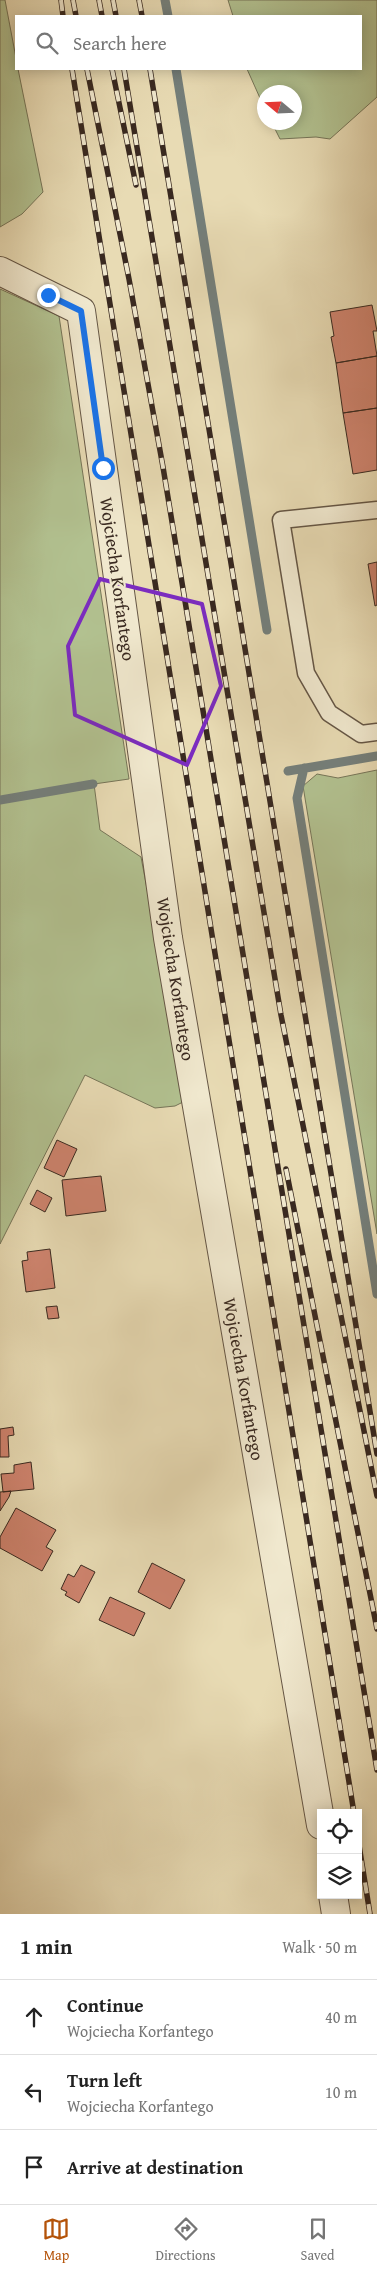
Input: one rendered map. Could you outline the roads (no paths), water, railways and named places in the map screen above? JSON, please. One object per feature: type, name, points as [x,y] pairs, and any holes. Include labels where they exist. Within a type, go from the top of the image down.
[{"type":"street","name":"Wojciecha Korfantego","points":[[0,271],[81,311],[168,938],[318,1809]]},
{"type":"street","points":[[334,1899],[336,1914]]},
{"type":"lane","points":[[377,510],[281,520],[306,672],[330,713],[361,734],[377,732]]},
{"type":"waterway","points":[[165,0],[168,15]]},
{"type":"waterway","points":[[176,70],[267,630]]},
{"type":"waterway","points":[[288,771],[377,756]]},
{"type":"waterway","points":[[304,768],[297,798],[377,1294]]},
{"type":"waterway","points":[[0,800],[93,784]]},
{"type":"railway","points":[[61,0],[63,15]]},
{"type":"railway","points":[[73,0],[76,15]]},
{"type":"railway","points":[[99,0],[102,15]]},
{"type":"railway","points":[[113,0],[116,15]]},
{"type":"railway","points":[[139,0],[142,15]]},
{"type":"railway","points":[[72,70],[353,1809]]},
{"type":"railway","points":[[87,70],[129,279],[163,467],[377,1770]]},
{"type":"railway","points":[[112,70],[136,185]]},
{"type":"railway","points":[[124,70],[281,1015],[377,1496]]},
{"type":"railway","points":[[150,70],[377,1454]]},
{"type":"railway","points":[[286,1169],[377,1629]]},
{"type":"railway","points":[[360,1854],[370,1914]]}]
